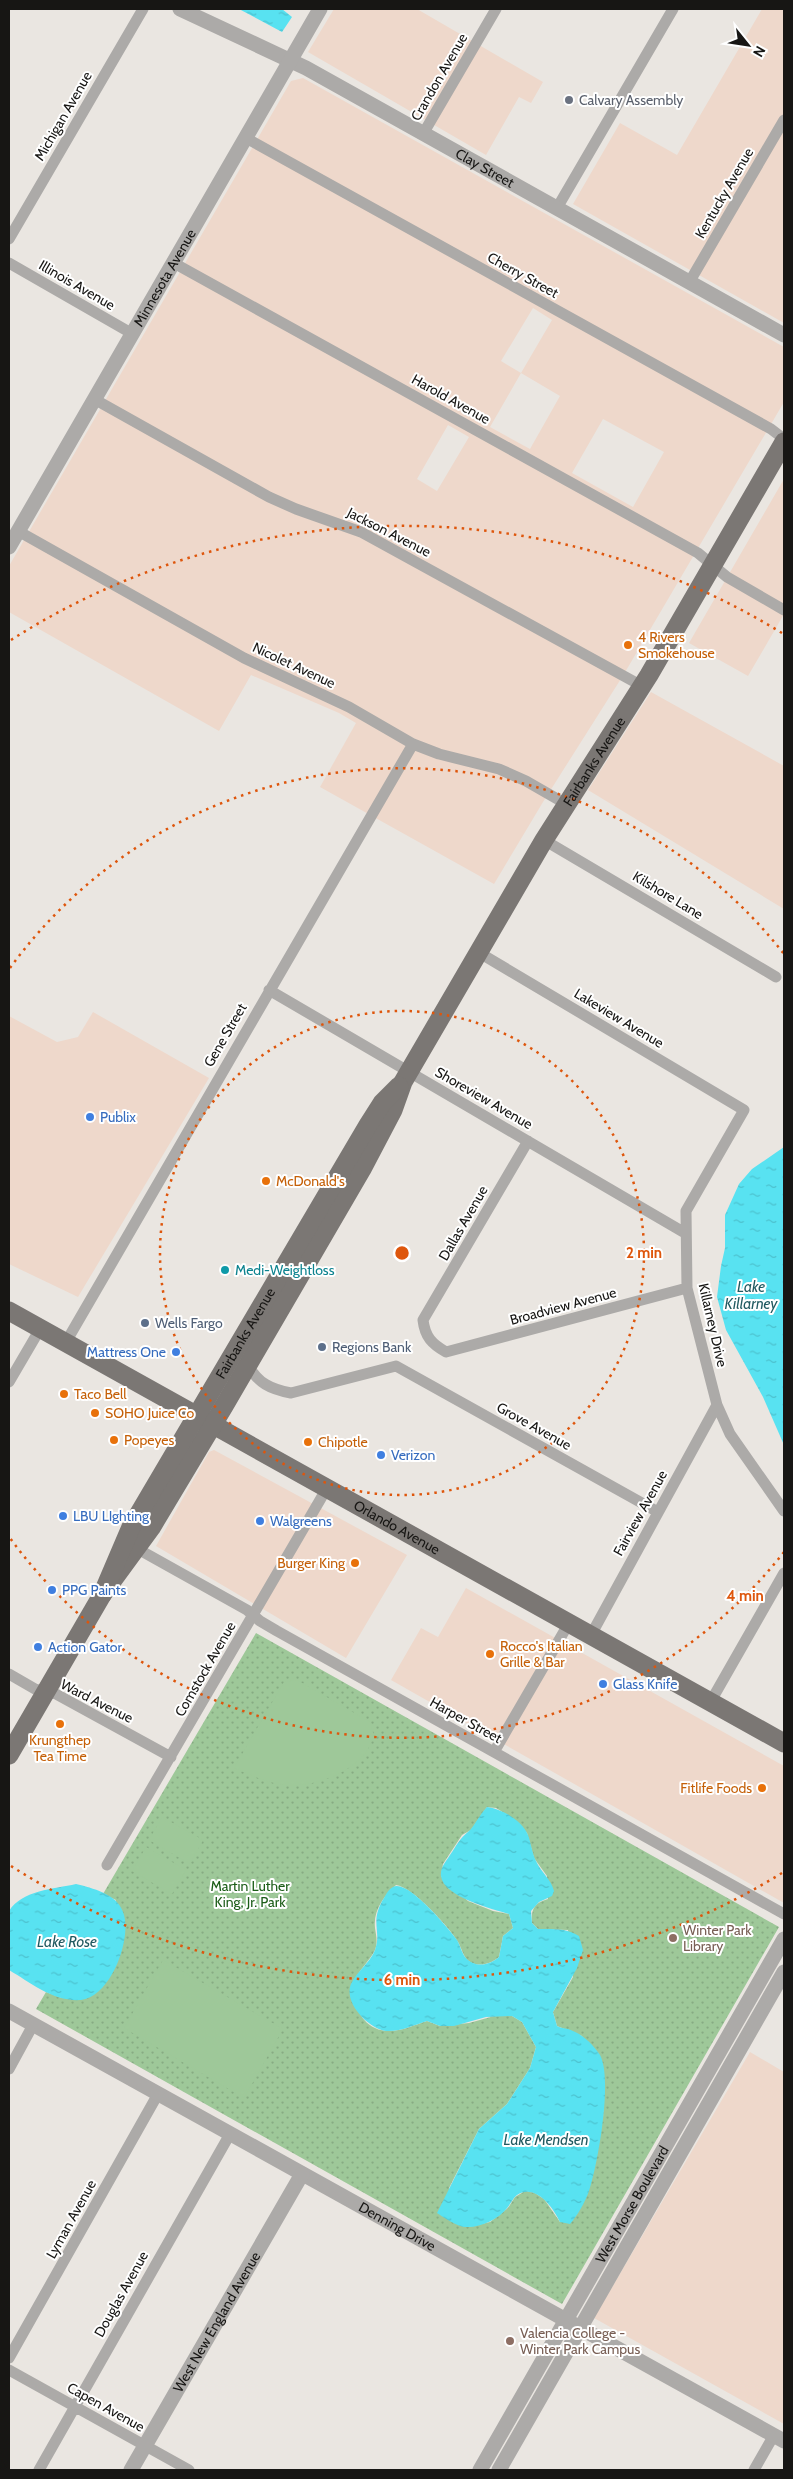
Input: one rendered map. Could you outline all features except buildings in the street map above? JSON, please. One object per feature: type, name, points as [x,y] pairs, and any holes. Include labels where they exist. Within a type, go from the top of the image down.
[{"type":"main road","name":"Fairbanks Avenue","points":[[102,1595],[131,1527],[204,1420],[248,1365],[362,1169],[393,1110],[406,1077],[478,952],[566,804],[642,686],[784,441]]},
{"type":"main road","name":"Fairbanks Avenue","points":[[9,1755],[102,1595],[151,1528],[204,1420],[382,1104],[406,1077]]},
{"type":"main road","name":"Orlando Avenue","points":[[9,1311],[784,1743]]},
{"type":"street","name":"Michigan Avenue","points":[[9,239],[143,9]]},
{"type":"street","name":"Clay Street","points":[[180,9],[306,68],[784,335]]},
{"type":"street","name":"Minnesota Avenue","points":[[9,547],[172,262],[320,9]]},
{"type":"street","name":"Crandon Avenue","points":[[423,134],[496,9]]},
{"type":"street","points":[[557,208],[672,9]]},
{"type":"street","name":"Kentucky Avenue","points":[[690,281],[784,120]]},
{"type":"street","name":"Cherry Street","points":[[246,138],[771,429],[784,441]]},
{"type":"street","name":"Harold Avenue","points":[[172,262],[674,540],[698,554],[727,577],[784,610]]},
{"type":"street","name":"Illinois Avenue","points":[[9,263],[131,333]]},
{"type":"street","name":"Jackson Avenue","points":[[94,399],[269,497],[296,509],[362,532],[642,686]]},
{"type":"street","name":"Nicolet Avenue","points":[[18,531],[195,632],[244,658],[348,707],[413,744],[439,754],[500,769],[526,780],[566,804]]},
{"type":"street","name":"Gene Street","points":[[66,1342],[413,744]]},
{"type":"street","name":"Kilshore Lane","points":[[544,840],[776,977]]},
{"type":"street","name":"Lakeview Avenue","points":[[478,952],[744,1110]]},
{"type":"street","name":"Shoreview Avenue","points":[[269,990],[406,1077],[528,1141],[685,1233]]},
{"type":"street","name":"Killarney Drive","points":[[744,1110],[686,1211],[687,1288],[717,1406],[730,1434],[784,1511]]},
{"type":"street","name":"Dallas Avenue","points":[[446,1352],[429,1340],[424,1332],[423,1320],[528,1141]]},
{"type":"street","name":"Broadview Avenue","points":[[446,1352],[687,1288]]},
{"type":"street","points":[[9,1382],[40,1328]]},
{"type":"street","name":"Grove Avenue","points":[[248,1365],[261,1383],[276,1390],[291,1393],[396,1366],[658,1512]]},
{"type":"street","name":"Fairview Avenue","points":[[591,1635],[717,1406]]},
{"type":"street","name":"Comstock Avenue","points":[[107,1865],[327,1488]]},
{"type":"street","name":"Harper Street","points":[[136,1548],[247,1610],[260,1621],[784,1914]]},
{"type":"street","points":[[711,1701],[784,1573]]},
{"type":"street","points":[[494,1752],[569,1623]]},
{"type":"street","name":"Ward Avenue","points":[[9,1674],[35,1689],[56,1694],[171,1757]]},
{"type":"street","name":"West Morse Boulevard","points":[[480,2470],[784,1939]]},
{"type":"street","name":"West Morse Boulevard","points":[[499,2470],[784,1972]]},
{"type":"street","name":"Denning Drive","points":[[9,2011],[779,2438]]},
{"type":"street","points":[[9,2069],[34,2025]]},
{"type":"street","name":"Lyman Avenue","points":[[9,2358],[158,2094]]},
{"type":"street","name":"Douglas Avenue","points":[[39,2470],[230,2134]]},
{"type":"street","points":[[663,2151],[677,2159]]},
{"type":"street","name":"West New England Avenue","points":[[131,2470],[302,2174]]},
{"type":"street","name":"Capen Avenue","points":[[9,2370],[190,2470]]},
{"type":"street","points":[[754,2470],[779,2438]]},
{"type":"shaded area","points":[[334,9],[417,9],[543,82],[531,103],[519,97],[486,155],[308,52]]},
{"type":"shaded area","points":[[762,9],[784,9],[784,323],[573,204],[620,123],[677,155]]},
{"type":"shaded area","points":[[303,78],[784,347],[784,402],[624,674],[494,884],[320,787],[356,723],[339,713],[251,675],[219,731],[9,612],[9,566],[291,81]],"holes":[[[533,308],[552,320],[521,373],[501,361]],[[521,373],[560,396],[530,449],[490,427]],[[603,419],[664,452],[633,507],[572,473]],[[448,425],[469,437],[437,491],[417,479]]]},
{"type":"shaded area","points":[[784,479],[784,614],[748,676],[689,643]]},
{"type":"shaded area","points":[[651,692],[784,766],[784,909],[588,790]]},
{"type":"shaded area","points":[[93,1012],[209,1078],[78,1297],[9,1264],[9,1016],[57,1042],[78,1037]]},
{"type":"shaded area","points":[[214,1450],[407,1555],[346,1658],[156,1546],[209,1452]]},
{"type":"shaded area","points":[[466,1588],[784,1766],[784,1903],[391,1680],[421,1628],[438,1637]]},
{"type":"shaded area","points":[[750,2052],[784,2072],[784,2424],[594,2318]]},
{"type":"green space","name":"Martin Luther King, Jr. Park","points":[[256,1633],[779,1927],[562,2304],[36,2009],[46,1992],[62,1998],[116,1900],[103,1894]],"holes":[[[487,1807],[496,1808],[509,1816],[527,1833],[534,1858],[547,1876],[548,1899],[539,1902],[534,1907],[532,1923],[538,1929],[568,1930],[573,1977],[553,2012],[557,2026],[582,2036],[604,2095],[603,2117],[560,2222],[544,2199],[535,2193],[525,2191],[515,2197],[508,2208],[490,2222],[468,2227],[449,2188],[479,2129],[507,2104],[530,2068],[536,2047],[522,2022],[512,2016],[498,2015],[469,2023],[440,2026],[427,2021],[391,2031],[377,2029],[370,2025],[359,2012],[356,2005],[355,1988],[357,1976],[376,1947],[375,1921],[378,1909],[387,1894],[396,1885],[412,1893],[439,1918],[453,1935],[468,1961],[482,1965],[499,1957],[503,1936],[513,1928],[509,1914],[493,1911],[468,1901],[441,1876],[443,1864],[462,1835],[471,1830]]]},
{"type":"green space","points":[[297,1680],[370,1722],[373,1734],[369,1748],[350,1767],[324,1780],[311,1783],[297,1785],[278,1784],[234,1768],[284,1682]]},
{"type":"green space","points":[[162,1817],[203,1840],[190,1864],[149,1840]]},
{"type":"green space","points":[[146,1847],[186,1870],[172,1894],[132,1871]]},
{"type":"green space","points":[[163,1960],[283,2029],[244,2098],[124,2028]]},
{"type":"water","points":[[239,9],[282,9],[292,17],[282,32]]},
{"type":"water","name":"Lake Killarney","points":[[784,1147],[784,1445],[763,1397],[726,1330],[717,1297],[725,1248],[725,1215],[739,1184],[752,1169]]},
{"type":"water","name":"Lake Mendsen","points":[[487,1807],[505,1813],[521,1825],[528,1835],[533,1855],[540,1869],[553,1887],[552,1896],[539,1902],[531,1911],[532,1923],[538,1929],[574,1933],[579,1936],[583,1950],[577,1968],[553,2012],[557,2026],[582,2036],[600,2055],[604,2067],[605,2101],[593,2178],[583,2204],[570,2224],[560,2222],[543,2198],[530,2192],[517,2195],[500,2215],[490,2222],[479,2226],[460,2226],[437,2213],[479,2129],[507,2104],[530,2068],[536,2047],[522,2022],[512,2016],[486,2017],[454,2026],[440,2026],[427,2021],[402,2029],[386,2031],[365,2020],[354,2007],[351,1999],[351,1984],[375,1950],[377,1943],[377,1913],[387,1893],[393,1887],[399,1886],[408,1890],[427,1906],[457,1940],[469,1961],[482,1965],[499,1957],[503,1936],[513,1928],[509,1914],[459,1896],[450,1890],[441,1876],[442,1867],[456,1845],[471,1829]]},
{"type":"water","name":"Lake Rose","points":[[76,1884],[110,1896],[120,1906],[125,1923],[125,1936],[117,1964],[102,1988],[92,1996],[81,2000],[71,2000],[52,1995],[9,1970],[9,1911],[15,1904],[30,1895]]},
{"type":"place","name":"Calvary Assembly","points":[[569,100]]},
{"type":"place","name":"4 Rivers Smokehouse","points":[[628,645]]},
{"type":"place","name":"Publix","points":[[90,1117]]},
{"type":"place","name":"McDonald's","points":[[266,1181]]},
{"type":"place","name":"Medi-Weightloss","points":[[225,1270]]},
{"type":"place","name":"Wells Fargo","points":[[145,1323]]},
{"type":"place","name":"Regions Bank","points":[[322,1347]]},
{"type":"place","name":"Mattress One","points":[[176,1352]]},
{"type":"place","name":"Taco Bell","points":[[64,1394]]},
{"type":"place","name":"SOHO Juice Co","points":[[95,1413]]},
{"type":"place","name":"Popeyes","points":[[114,1440]]},
{"type":"place","name":"Chipotle","points":[[308,1442]]},
{"type":"place","name":"Verizon","points":[[381,1455]]},
{"type":"place","name":"LBU LIghting","points":[[63,1516]]},
{"type":"place","name":"Walgreens","points":[[260,1521]]},
{"type":"place","name":"Burger King","points":[[355,1563]]},
{"type":"place","name":"PPG Paints","points":[[52,1590]]},
{"type":"place","name":"Action Gator","points":[[38,1647]]},
{"type":"place","name":"Rocco's Italian Grille & Bar","points":[[490,1654]]},
{"type":"place","name":"Glass Knife","points":[[603,1684]]},
{"type":"place","name":"Krungthep Tea Time","points":[[60,1724]]},
{"type":"place","name":"Fitlife Foods","points":[[762,1788]]},
{"type":"place","name":"Winter Park Library","points":[[673,1938]]},
{"type":"place","name":"Valencia College - Winter Park Campus","points":[[510,2341]]}]
